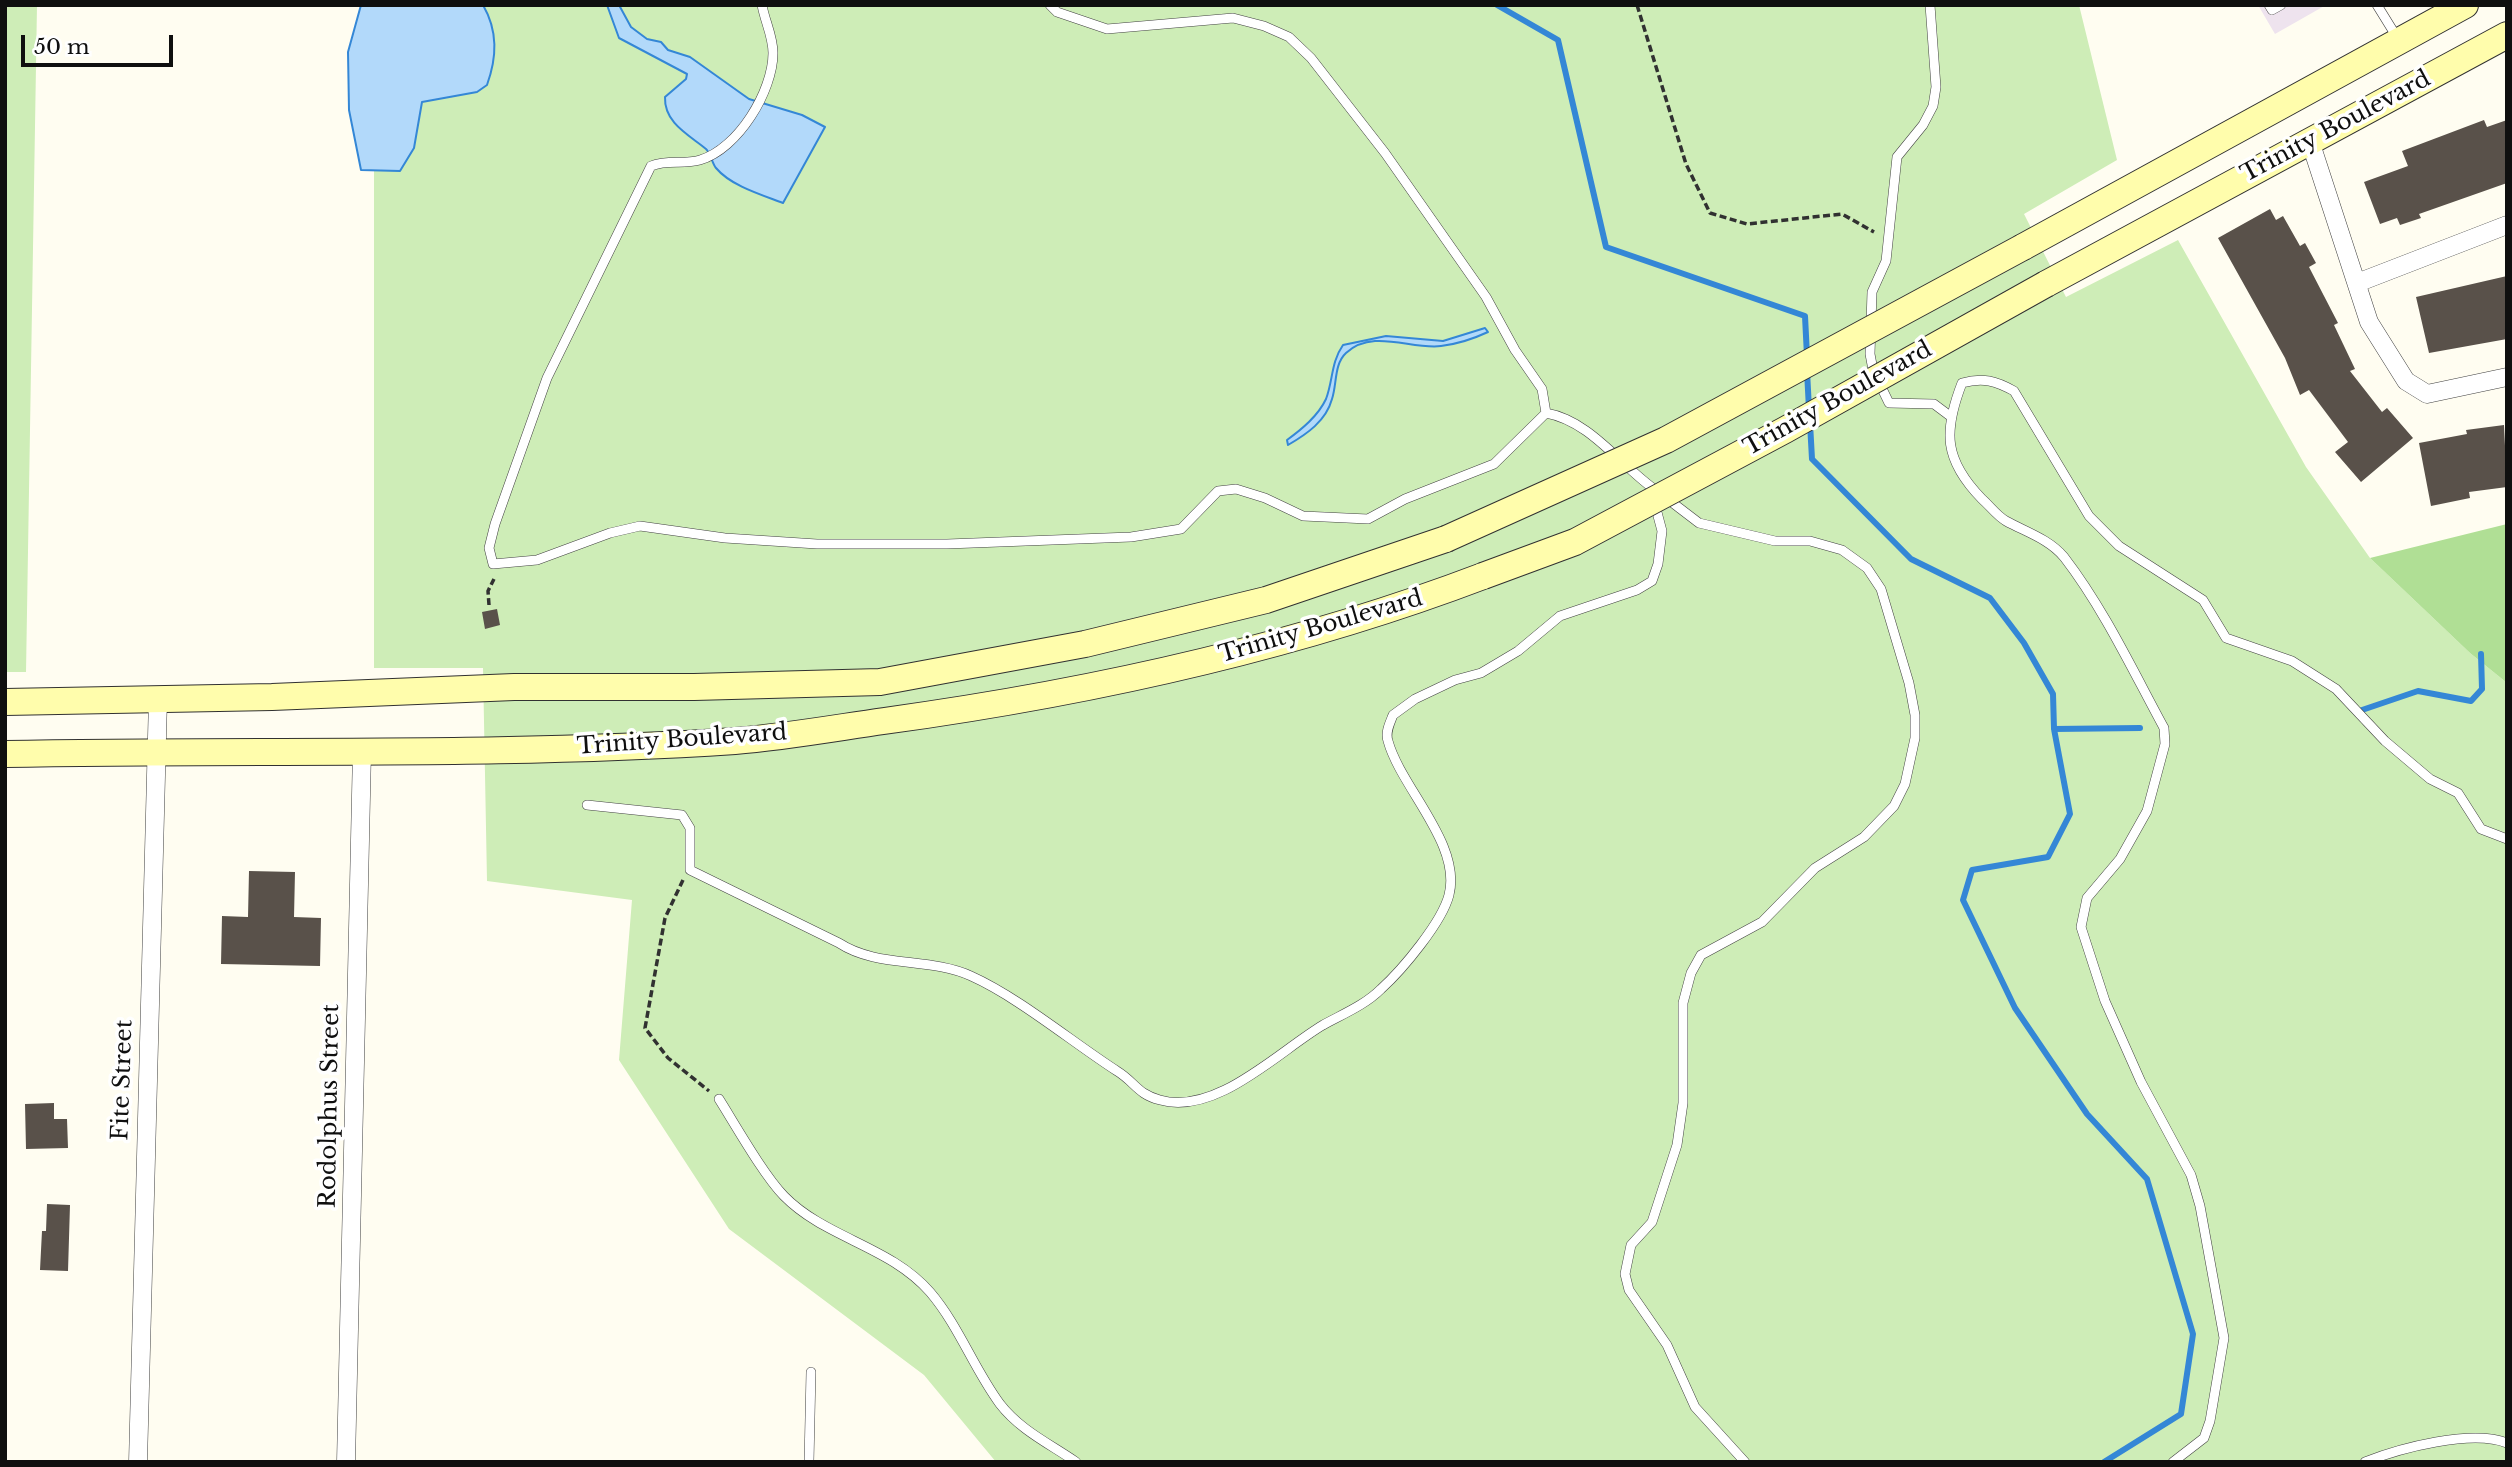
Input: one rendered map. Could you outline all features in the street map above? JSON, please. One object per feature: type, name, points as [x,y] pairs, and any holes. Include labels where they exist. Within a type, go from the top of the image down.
[{"type":"main road","name":"Trinity Boulevard","points":[[5,702],[514,687],[880,682],[1085,644],[1265,600],[1446,539],[1666,440],[2465,5]]},
{"type":"main road","name":"Trinity Boulevard","points":[[5,754],[490,750],[738,741],[990,707],[1125,681],[1395,610],[1575,542],[2507,35]]},
{"type":"street","points":[[2310,141],[2369,322],[2406,382],[2427,394],[2507,377]]},
{"type":"street","points":[[2357,283],[2507,225]]},
{"type":"street","name":"Fite Street","points":[[138,1462],[155,752],[159,699]]},
{"type":"street","name":"Rodolphus Street","points":[[346,1462],[362,751]]},
{"type":"lane","points":[[762,5],[773,52],[771,81],[732,141],[701,160],[663,161],[651,166],[547,378],[489,548],[492,564],[537,560],[610,533],[640,526],[725,538],[817,544],[947,544],[1131,537],[1181,529],[1218,491],[1236,489],[1265,498],[1303,516],[1368,519],[1405,499],[1494,464],[1546,413]]},
{"type":"lane","points":[[1050,5],[1057,12],[1107,29],[1233,18],[1264,26],[1289,37],[1311,58],[1385,153],[1486,297],[1515,350],[1542,388],[1546,413]]},
{"type":"lane","points":[[1930,5],[1936,87],[1933,106],[1923,125],[1897,157],[1886,261],[1872,292],[1870,354],[1873,370],[1889,403],[1934,404],[1950,416]]},
{"type":"lane","points":[[2269,5],[2272,10],[2281,5]]},
{"type":"lane","points":[[2377,5],[2400,41]]},
{"type":"lane","points":[[2173,1462],[2204,1438],[2213,1409],[2224,1338],[2200,1206],[2191,1175],[2141,1082],[2105,1001],[2081,927],[2087,898],[2120,859],[2147,811],[2163,753],[2164,728],[2097,605],[2062,555],[2050,543],[2002,519],[1965,479],[1953,458],[1948,438],[1950,416],[1962,383],[1977,379],[1996,381],[2014,391],[2089,516],[2119,546],[2203,600],[2226,638],[2291,661],[2336,689],[2385,741],[2430,779],[2458,793],[2481,829],[2507,839]]},
{"type":"lane","points":[[1546,413],[1565,417],[1584,428],[1650,486],[1699,523],[1775,541],[1811,541],[1842,550],[1867,568],[1881,589],[1909,683],[1915,738],[1905,784],[1894,806],[1864,837],[1815,868],[1762,922],[1701,956],[1691,973],[1683,1003],[1683,1102],[1677,1145],[1652,1222],[1631,1245],[1625,1274],[1629,1290],[1668,1345],[1695,1407],[1745,1462]]},
{"type":"lane","points":[[587,805],[682,815],[690,828],[690,870],[839,943],[856,954],[953,968],[986,982],[1120,1072],[1140,1093],[1162,1101],[1201,1100],[1258,1071],[1323,1026],[1353,1010],[1381,989],[1420,943],[1444,907],[1452,870],[1387,740],[1393,715],[1455,680],[1481,673],[1518,652],[1560,616],[1637,590],[1652,581],[1658,564],[1662,531],[1650,486]]},
{"type":"lane","points":[[719,1099],[784,1196],[821,1222],[886,1255],[929,1291],[967,1345],[1000,1404],[1021,1426],[1076,1462]]},
{"type":"lane","points":[[809,1462],[811,1372]]},
{"type":"lane","points":[[2365,1462],[2452,1440],[2494,1438],[2507,1443]]},
{"type":"path","points":[[1637,5],[1686,164],[1710,214],[1747,224],[1842,215],[1870,229],[1888,246]]},
{"type":"path","points":[[489,605],[491,582],[507,564]]},
{"type":"path","points":[[690,870],[664,918],[645,1028],[668,1058],[719,1099]]},
{"type":"shaded area","points":[[2258,5],[2326,5],[2275,34]]},
{"type":"green space","points":[[5,5],[37,5],[26,672],[5,672]]},
{"type":"green space","points":[[374,5],[2079,5],[2117,160],[2024,214],[2066,297],[2178,240],[2306,467],[2370,558],[2470,653],[2507,683],[2507,1462],[996,1462],[924,1375],[729,1229],[619,1060],[632,900],[487,881],[483,668],[374,668]]},
{"type":"green space","points":[[2507,524],[2507,683],[2470,653],[2370,558]]},
{"type":"water","points":[[361,5],[483,5],[491,25],[494,54],[487,85],[477,92],[422,102],[414,148],[400,171],[361,170],[349,110],[348,52]]},
{"type":"water","points":[[607,5],[619,5],[631,27],[647,39],[661,42],[668,50],[690,57],[749,99],[802,115],[825,127],[783,203],[730,180],[715,166],[706,149],[673,121],[665,97],[686,79],[687,74],[619,38]]},
{"type":"water","points":[[1485,328],[1488,332],[1477,337],[1441,346],[1380,341],[1357,346],[1346,353],[1339,363],[1332,399],[1325,414],[1309,431],[1288,445],[1287,440],[1309,422],[1323,405],[1336,358],[1343,345],[1386,336],[1443,341]]},
{"type":"building","points":[[2484,120],[2487,127],[2507,120],[2507,183],[2419,214],[2421,218],[2400,225],[2397,218],[2380,224],[2364,182],[2408,166],[2402,151]]},
{"type":"building","points":[[2270,209],[2276,220],[2283,216],[2300,246],[2305,243],[2316,263],[2309,267],[2338,323],[2334,325],[2355,369],[2350,371],[2382,412],[2387,408],[2413,438],[2361,482],[2335,452],[2348,442],[2309,390],[2300,395],[2285,358],[2218,238]]},
{"type":"building","points":[[2507,276],[2507,339],[2429,353],[2416,297]]},
{"type":"building","points":[[2504,425],[2507,487],[2469,492],[2470,498],[2431,506],[2419,443],[2467,434],[2466,430]]},
{"type":"building","points":[[497,609],[500,625],[485,629],[482,612]]},
{"type":"building","points":[[249,871],[295,872],[294,917],[321,918],[320,966],[221,964],[222,916],[248,917]]},
{"type":"building","points":[[54,1103],[54,1119],[67,1119],[68,1148],[26,1149],[25,1104]]},
{"type":"building","points":[[47,1204],[70,1205],[68,1271],[40,1270],[42,1231],[46,1231]]},
{"type":"waterway","points":[[1497,5],[1558,40],[1606,247],[1805,316],[1807,356]]},
{"type":"waterway","points":[[1807,371],[1809,409]]},
{"type":"waterway","points":[[1810,423],[1812,459],[1911,559],[1990,598],[2024,643],[2053,694],[2054,729],[2070,814],[2048,857],[1972,870],[1963,900],[2015,1008],[2087,1114],[2147,1179],[2193,1334],[2181,1414],[2104,1462]]},
{"type":"waterway","points":[[2362,710],[2418,691],[2471,701],[2482,689],[2481,654]]},
{"type":"waterway","points":[[2054,729],[2140,728]]}]
